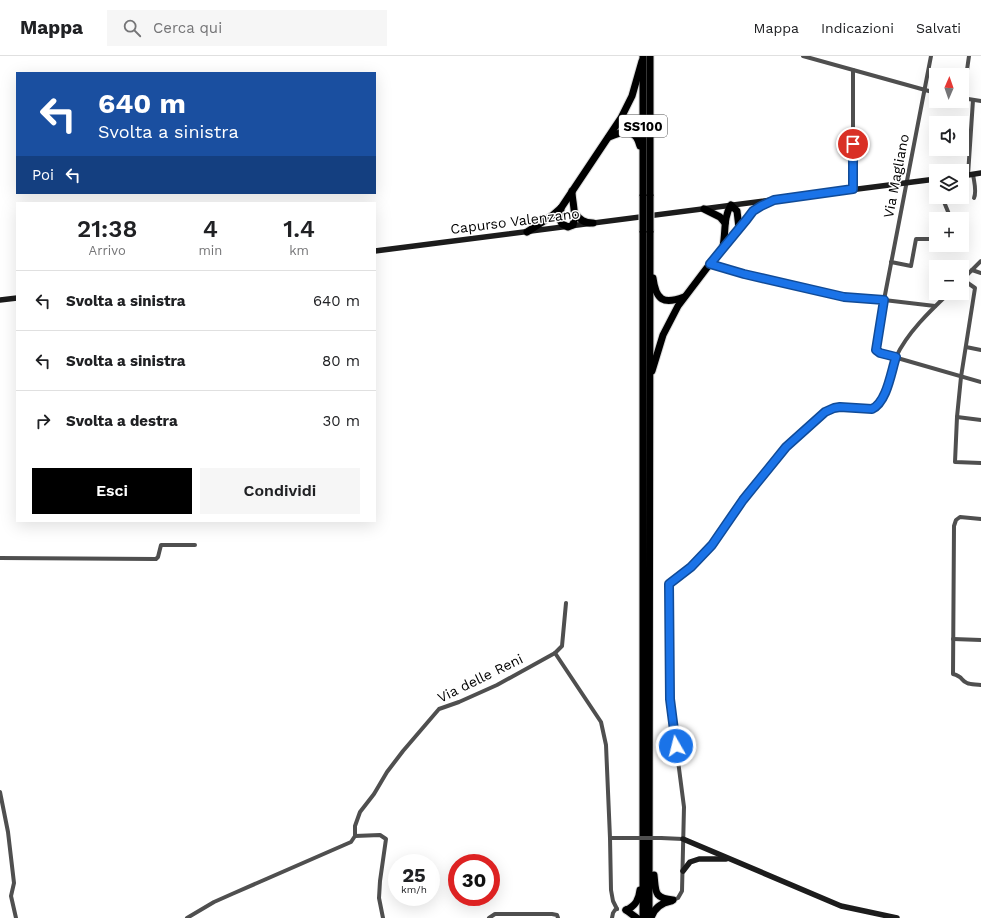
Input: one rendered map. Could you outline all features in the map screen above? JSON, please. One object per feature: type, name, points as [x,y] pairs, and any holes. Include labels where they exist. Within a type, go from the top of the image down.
[{"type":"highway","name":"SS100","points":[[643,918],[646,193],[650,56]]},
{"type":"highway","name":"SS100","points":[[642,59],[646,193]]},
{"type":"highway","name":"SS100","points":[[527,232],[553,216],[561,208],[609,137],[632,96],[642,59]]},
{"type":"highway","name":"SS100","points":[[609,137],[623,132],[631,133],[638,138],[640,146],[642,181],[646,193]]},
{"type":"highway","points":[[572,190],[572,207],[575,213],[585,223],[593,223]]},
{"type":"highway","name":"SS100","points":[[650,381],[665,330],[684,297],[753,211],[774,200]]},
{"type":"highway","name":"SS100","points":[[722,248],[726,231],[725,224],[728,211],[731,206]]},
{"type":"highway","points":[[731,206],[736,211],[739,228]]},
{"type":"highway","points":[[561,208],[560,220],[562,224],[568,226],[573,225],[575,213]]},
{"type":"highway","points":[[704,209],[720,217],[725,224]]},
{"type":"highway","name":"SS100","points":[[646,231],[650,248],[650,918]]},
{"type":"highway","points":[[650,248],[657,294],[661,299],[667,301],[674,301],[684,297]]},
{"type":"highway","name":"SS100","points":[[649,858],[656,892],[659,896],[673,900]]},
{"type":"highway","name":"SS100","points":[[626,910],[638,901],[643,870]]},
{"type":"highway","name":"SS100","points":[[650,918],[660,905],[673,900]]},
{"type":"highway","points":[[626,910],[637,918]]},
{"type":"street","points":[[803,56],[912,85],[929,92]]},
{"type":"street","name":"Via Magliano","points":[[896,357],[880,353],[876,350],[930,56]]},
{"type":"street","points":[[967,68],[969,56]]},
{"type":"street","points":[[853,70],[853,189]]},
{"type":"street","points":[[969,99],[981,101]]},
{"type":"street","points":[[969,164],[973,100]]},
{"type":"street","points":[[969,175],[981,173]]},
{"type":"street","points":[[969,177],[975,188],[974,198]]},
{"type":"street","name":"Capurso Valenzano","points":[[376,251],[929,180]]},
{"type":"street","points":[[891,262],[911,266],[916,239],[929,239]]},
{"type":"street","points":[[969,273],[981,261]]},
{"type":"street","points":[[710,264],[744,274],[844,297],[935,306]]},
{"type":"street","points":[[972,270],[981,272]]},
{"type":"street","points":[[969,284],[975,288],[961,377],[955,462],[981,463]]},
{"type":"street","points":[[0,300],[16,298]]},
{"type":"street","points":[[673,900],[678,898],[682,891],[684,807],[670,699],[669,584],[691,567],[712,545],[743,500],[786,447],[825,412],[834,408],[872,409],[877,407],[884,394],[896,357],[916,327],[941,300]]},
{"type":"street","points":[[966,348],[981,350]]},
{"type":"street","points":[[896,357],[981,382]]},
{"type":"street","points":[[957,417],[981,420]]},
{"type":"street","points":[[981,519],[960,517],[956,520],[954,526],[953,638],[953,674],[960,676],[969,684],[981,685]]},
{"type":"street","points":[[0,558],[156,559],[161,546],[195,546]]},
{"type":"street","points":[[566,603],[562,646],[555,653],[601,722],[606,745],[610,838],[610,890],[617,909]]},
{"type":"street","points":[[953,638],[981,640]]},
{"type":"street","name":"Via delle Reni","points":[[355,836],[355,826],[360,812],[374,794],[387,772],[399,756],[439,709],[497,685],[555,653]]},
{"type":"street","points":[[0,792],[8,832],[14,883],[11,896],[16,918]]},
{"type":"street","points":[[187,918],[214,902],[351,842],[355,836],[380,835],[386,839],[379,898],[383,918]]},
{"type":"street","points":[[610,838],[683,839],[841,906],[897,918]]},
{"type":"street","points":[[683,871],[690,862],[699,859],[730,859]]},
{"type":"street","points":[[612,918],[612,914],[615,910],[626,910]]},
{"type":"street","points":[[489,918],[495,914],[552,914],[557,915],[558,918]]},
{"type":"route","points":[[676,746],[670,699],[669,584],[691,567],[712,545],[743,500],[794,438],[829,409],[840,407],[872,409],[877,407],[884,394],[896,357],[880,353],[876,350],[876,342],[884,300],[844,297],[744,274],[710,264],[753,211],[761,206],[774,200],[853,189],[853,144]]}]
